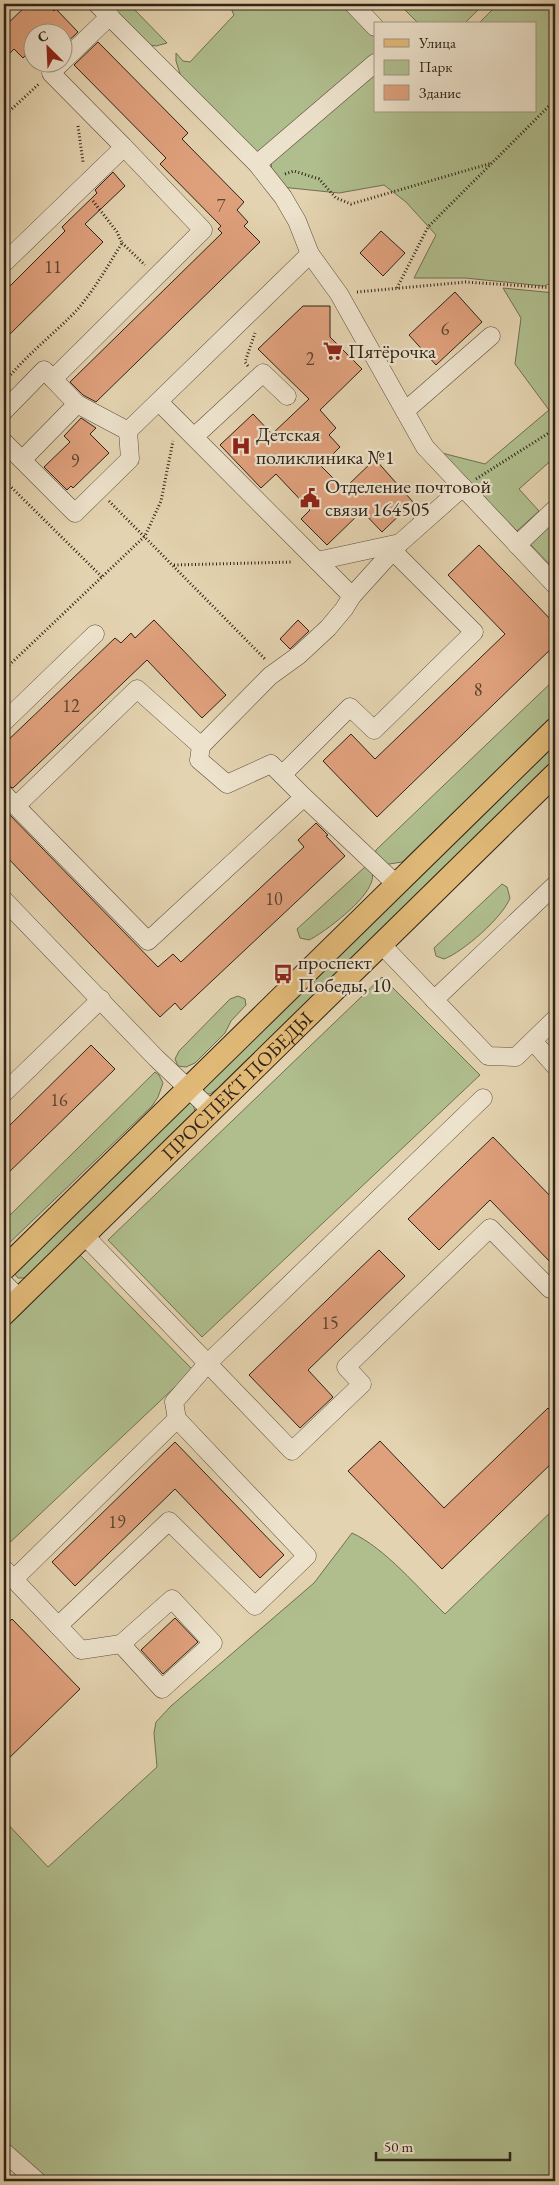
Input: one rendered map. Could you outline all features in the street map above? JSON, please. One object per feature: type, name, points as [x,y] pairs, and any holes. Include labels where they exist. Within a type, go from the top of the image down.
[{"type":"main road","name":"ПРОСПЕКТ ПОБЕДЫ","points":[[4,1269],[555,729]]},
{"type":"main road","name":"ПРОСПЕКТ ПОБЕДЫ","points":[[12,1306],[555,774]]},
{"type":"lane","points":[[353,4],[374,26]]},
{"type":"lane","points":[[72,49],[103,10],[257,164],[297,221],[310,254],[339,294],[425,447],[555,585]]},
{"type":"lane","points":[[257,164],[374,64]]},
{"type":"lane","points":[[53,378],[203,230],[73,93],[62,72]]},
{"type":"lane","points":[[4,263],[124,146]]},
{"type":"lane","points":[[128,431],[310,254]]},
{"type":"lane","points":[[405,411],[491,336]]},
{"type":"lane","points":[[4,411],[44,370],[77,404],[128,431]]},
{"type":"lane","points":[[194,437],[263,373],[287,396]]},
{"type":"lane","points":[[159,402],[352,596]]},
{"type":"lane","points":[[22,460],[77,404]]},
{"type":"lane","points":[[4,442],[75,513],[130,459],[128,431]]},
{"type":"lane","points":[[396,884],[271,764],[227,784],[199,760],[200,746],[276,671],[299,655],[328,628],[352,596],[396,547],[463,487]]},
{"type":"lane","points":[[518,545],[555,509]]},
{"type":"lane","points":[[316,561],[396,547]]},
{"type":"lane","points":[[282,775],[350,707],[374,730],[474,632],[396,547]]},
{"type":"lane","points":[[4,722],[95,634]]},
{"type":"lane","points":[[16,806],[137,688],[200,746]]},
{"type":"lane","points":[[4,794],[148,941],[304,797]]},
{"type":"lane","points":[[434,1000],[555,885]]},
{"type":"lane","points":[[4,900],[211,1110]]},
{"type":"lane","points":[[380,944],[488,1056],[516,1057],[555,1019]]},
{"type":"lane","points":[[4,1093],[100,999]]},
{"type":"lane","points":[[533,1041],[555,1066]]},
{"type":"lane","points":[[58,1626],[169,1521],[255,1606],[308,1556],[177,1419],[174,1402],[208,1363],[483,1098]]},
{"type":"lane","points":[[84,1235],[292,1451],[362,1384],[346,1367],[490,1228],[550,1289],[555,1284]]},
{"type":"lane","points":[[4,1283],[12,1306]]},
{"type":"lane","points":[[121,1644],[162,1689],[212,1643],[172,1598],[121,1644],[81,1650],[9,1574],[177,1419]]},
{"type":"lane","points":[[4,2152],[37,2181]]},
{"type":"path","points":[[4,116],[52,72]]},
{"type":"path","points":[[73,93],[91,200],[117,232],[122,243],[157,276]]},
{"type":"path","points":[[396,288],[428,227],[555,100]]},
{"type":"path","points":[[268,178],[294,171],[319,179],[336,198],[351,204],[492,163]]},
{"type":"path","points":[[4,383],[20,362],[77,309],[108,267],[122,243]]},
{"type":"path","points":[[339,294],[466,282],[555,288]]},
{"type":"path","points":[[256,380],[245,362],[258,328]]},
{"type":"path","points":[[4,670],[145,536],[160,501],[177,420]]},
{"type":"path","points":[[463,487],[555,429]]},
{"type":"path","points":[[4,480],[102,577]]},
{"type":"path","points":[[98,490],[276,671]]},
{"type":"path","points":[[174,566],[316,561]]},
{"type":"green space","points":[[118,4],[129,4],[167,43],[156,46],[150,45],[117,11]]},
{"type":"green space","points":[[229,4],[345,4],[374,35],[374,57],[258,157],[182,80],[176,61],[176,53],[183,61],[190,62],[234,15]]},
{"type":"green space","points":[[399,4],[484,4],[466,22],[417,22]]},
{"type":"green space","points":[[498,4],[555,4],[555,285],[549,284],[544,286],[465,278],[414,278],[436,235],[406,202],[384,185],[339,193],[281,187],[272,176],[271,160],[374,72],[374,112],[536,112],[536,22],[480,22]]},
{"type":"green space","points":[[503,288],[555,293],[555,457],[519,489],[539,511],[517,531],[442,453],[485,464],[549,410],[515,364],[521,318]]},
{"type":"green space","points":[[550,523],[555,529],[555,570],[530,544]]},
{"type":"green space","points":[[555,679],[555,714],[402,862],[383,865],[375,855],[376,850]]},
{"type":"green space","points":[[555,744],[555,761],[217,1089],[210,1094],[206,1093],[203,1088]]},
{"type":"green space","points":[[366,866],[372,873],[371,883],[364,895],[354,906],[328,928],[309,940],[300,938],[297,929]]},
{"type":"green space","points":[[502,884],[507,887],[510,898],[491,924],[471,942],[452,955],[444,959],[436,956],[434,948]]},
{"type":"green space","points":[[382,977],[480,1075],[202,1337],[108,1240]]},
{"type":"green space","points":[[238,996],[245,999],[246,1005],[231,1021],[225,1033],[195,1063],[186,1067],[178,1066],[175,1059],[179,1051],[230,999]]},
{"type":"green space","points":[[155,1072],[163,1083],[158,1097],[152,1106],[4,1248],[4,1221]]},
{"type":"green space","points":[[190,1103],[195,1111],[25,1278],[18,1278],[14,1273]]},
{"type":"green space","points":[[80,1255],[193,1370],[4,1548],[4,1330]]},
{"type":"green space","points":[[555,1508],[555,2181],[46,2181],[4,2142],[4,1820],[48,1867],[157,1767],[154,1733],[156,1722],[171,1706],[314,1583],[352,1533],[377,1548],[445,1614]]},
{"type":"building","points":[[28,4],[47,4],[54,11],[56,9],[68,22],[22,22],[22,57],[14,49],[4,59],[4,27]]},
{"type":"building","points":[[72,26],[78,32],[72,38]]},
{"type":"building","points":[[98,42],[188,133],[182,139],[244,202],[237,210],[248,222],[244,226],[260,242],[96,402],[83,395],[70,382],[222,233],[218,229],[221,226],[160,164],[166,158],[74,65]]},
{"type":"building","points":[[113,172],[125,186],[85,224],[103,242],[4,340],[4,292],[65,231],[62,227],[97,193],[95,190]]},
{"type":"building","points":[[381,231],[405,253],[383,276],[360,253]]},
{"type":"building","points":[[455,292],[482,322],[436,365],[409,335]]},
{"type":"building","points":[[303,306],[330,306],[330,337],[362,369],[320,410],[336,428],[329,435],[340,447],[321,466],[344,489],[375,459],[413,502],[382,532],[362,511],[327,545],[301,519],[310,510],[276,474],[261,488],[220,445],[253,414],[272,434],[309,399],[258,349]]},
{"type":"building","points":[[81,418],[96,428],[90,434],[109,453],[73,488],[71,486],[67,490],[44,467],[70,442],[64,436]]},
{"type":"building","points":[[479,545],[555,624],[555,645],[377,817],[323,761],[351,734],[375,759],[505,634],[448,575]]},
{"type":"building","points":[[154,620],[226,695],[202,718],[147,660],[13,788],[4,784],[4,744],[115,638],[121,643],[131,633],[135,638]]},
{"type":"building","points":[[298,620],[309,631],[290,649],[280,639]]},
{"type":"building","points":[[4,809],[158,967],[173,954],[181,962],[304,847],[298,840],[316,823],[345,856],[181,1010],[175,1003],[160,1017],[4,854]]},
{"type":"building","points":[[91,1045],[115,1069],[4,1177],[4,1131]]},
{"type":"building","points":[[493,1137],[555,1201],[555,1267],[490,1200],[439,1250],[408,1219]]},
{"type":"building","points":[[379,1250],[405,1276],[308,1370],[333,1397],[300,1428],[249,1375]]},
{"type":"building","points":[[548,1408],[555,1415],[555,1460],[442,1569],[348,1471],[380,1441],[444,1508]]},
{"type":"building","points":[[175,1442],[284,1555],[260,1578],[175,1489],[75,1586],[52,1562]]},
{"type":"building","points":[[175,1618],[198,1642],[163,1674],[141,1650]]},
{"type":"building","points":[[12,1619],[80,1689],[4,1763],[4,1627]]},
{"type":"place","name":"Пятёрочка","points":[[333,351]]},
{"type":"place","name":"Детская поликлиника №1","points":[[241,446]]},
{"type":"place","name":"Отделение почтовой связи 164505","points":[[310,498]]},
{"type":"place","name":"проспект Победы, 10","points":[[283,974]]}]
